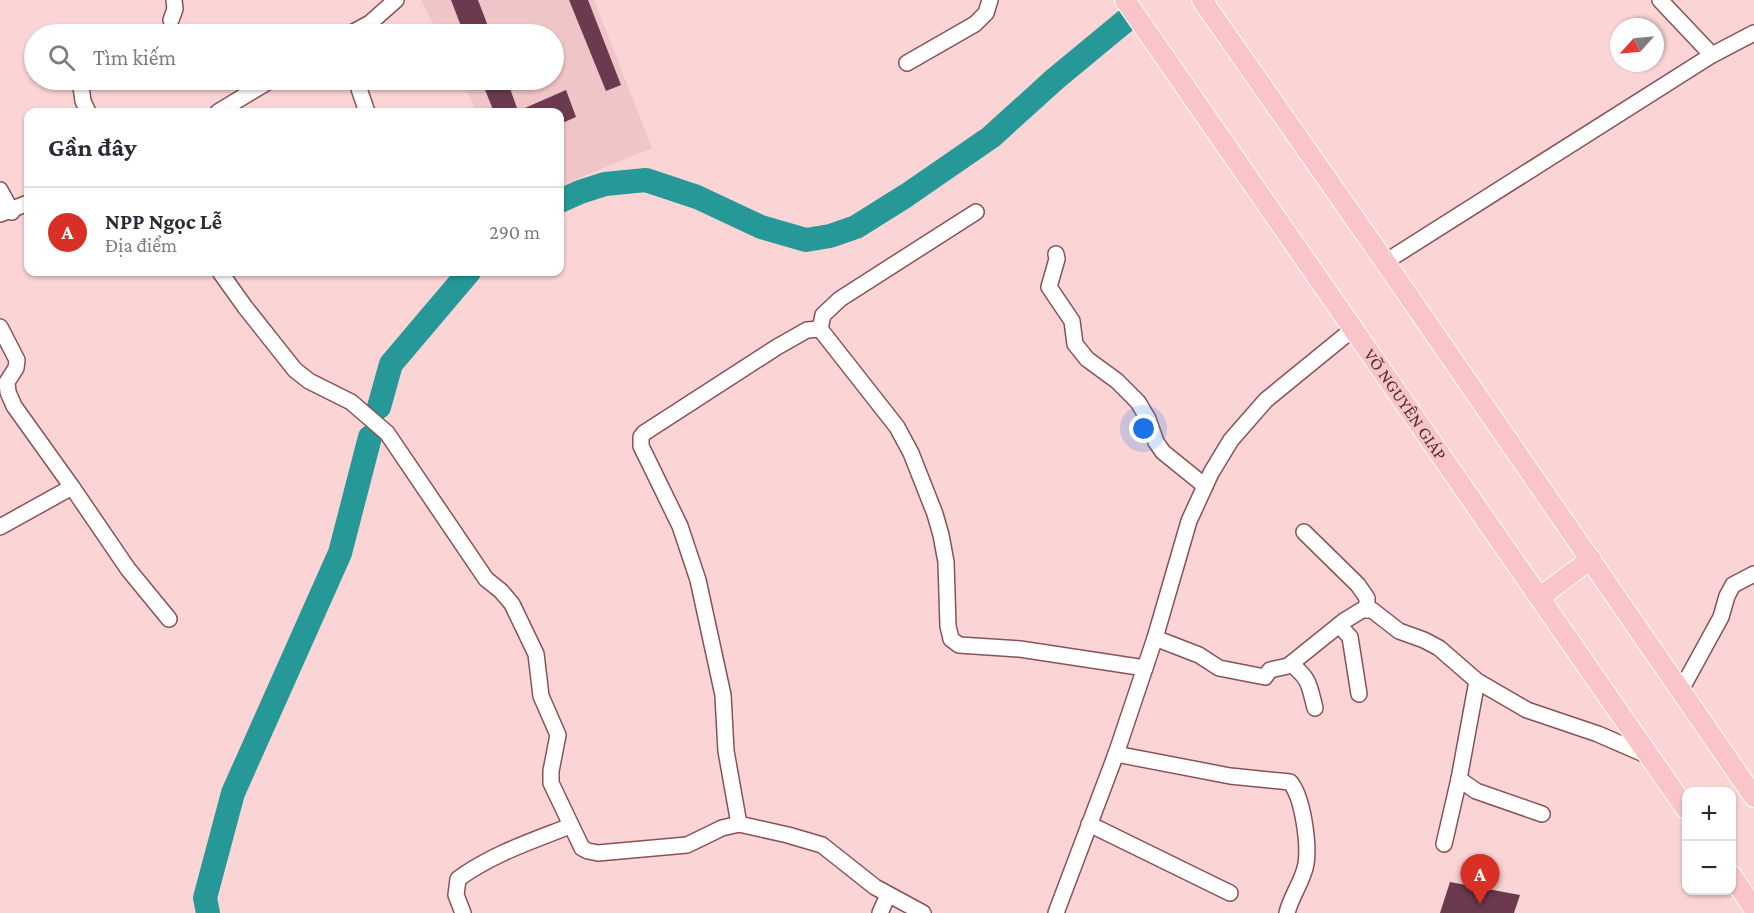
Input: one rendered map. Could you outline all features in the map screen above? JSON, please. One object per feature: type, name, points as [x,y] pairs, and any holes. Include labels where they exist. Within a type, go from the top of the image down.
[{"type":"main road","name":"VÕ NGUYÊN GIÁP","points":[[1125,0],[1682,803]]},
{"type":"main road","points":[[1202,0],[1754,797]]},
{"type":"main road","points":[[1540,597],[1591,560]]},
{"type":"main road","points":[[1736,883],[1754,909]]},
{"type":"street","points":[[171,20],[175,9],[174,0]]},
{"type":"street","points":[[368,24],[379,6],[396,0]]},
{"type":"street","points":[[907,63],[975,24],[986,13],[990,0]]},
{"type":"street","points":[[1660,0],[1712,55]]},
{"type":"street","points":[[1385,262],[1712,55],[1754,33]]},
{"type":"street","points":[[81,90],[86,108]]},
{"type":"street","points":[[225,108],[254,90]]},
{"type":"street","points":[[360,90],[366,108]]},
{"type":"street","points":[[0,189],[6,213],[24,205]]},
{"type":"street","points":[[820,328],[823,315],[840,300],[975,212]]},
{"type":"street","points":[[1056,254],[1057,260],[1048,287],[1072,321],[1076,344],[1087,358],[1117,381],[1138,402],[1148,419],[1156,442],[1164,452],[1205,486]]},
{"type":"street","points":[[223,276],[295,370],[309,381],[351,402],[387,433],[486,579],[512,604],[537,654],[541,696],[558,735],[551,783],[582,848],[588,852],[598,852],[687,845],[722,828],[739,824],[822,845],[866,881],[923,913]]},
{"type":"street","points":[[0,327],[17,360],[16,368],[7,382],[8,392],[14,406],[128,569],[170,619]]},
{"type":"street","points":[[820,328],[897,427],[911,453],[941,535],[946,562],[948,626],[951,639],[959,645],[1020,649],[1145,668]]},
{"type":"street","points":[[739,824],[726,751],[723,695],[698,580],[680,526],[640,441],[648,430],[777,347],[807,330],[820,328]]},
{"type":"street","points":[[1056,913],[1116,754],[1155,638],[1189,520],[1205,486],[1231,440],[1250,416],[1266,400],[1353,329]]},
{"type":"street","points":[[0,527],[72,487]]},
{"type":"street","points":[[1304,532],[1358,585],[1366,598],[1367,610]]},
{"type":"street","points":[[1681,690],[1721,617],[1733,585],[1754,574]]},
{"type":"street","points":[[1155,638],[1199,655],[1219,668],[1265,677],[1270,670],[1291,664],[1339,625],[1362,610],[1372,610],[1399,630],[1439,648],[1477,681],[1527,710],[1598,734],[1651,758]]},
{"type":"street","points":[[1339,625],[1350,637],[1359,694]]},
{"type":"street","points":[[1291,664],[1304,674],[1308,681],[1315,708]]},
{"type":"street","points":[[1444,844],[1459,779],[1477,681]]},
{"type":"street","points":[[1116,754],[1230,776],[1290,782],[1299,796],[1307,845],[1305,865],[1287,913]]},
{"type":"street","points":[[1459,779],[1476,791],[1542,814]]},
{"type":"street","points":[[1089,824],[1230,893]]},
{"type":"street","points":[[463,913],[456,894],[458,879],[506,851],[570,826]]},
{"type":"street","points":[[880,913],[888,895]]},
{"type":"shaded area","points":[[421,0],[594,0],[652,148],[564,184],[564,108],[475,108],[466,90],[564,90],[564,24],[433,24]]},
{"type":"building","points":[[451,0],[478,0],[487,24],[460,24]]},
{"type":"building","points":[[569,0],[588,0],[621,85],[606,91]]},
{"type":"building","points":[[485,90],[511,90],[517,108],[492,108]]},
{"type":"building","points":[[566,90],[576,117],[564,122],[564,108],[525,108]]},
{"type":"building","points":[[1450,882],[1520,895],[1514,913],[1440,913]]},
{"type":"waterway","points":[[564,199],[605,184],[646,180],[697,197],[761,227],[806,240],[830,236],[856,227],[991,137],[1055,79],[1130,17]]},
{"type":"waterway","points":[[379,407],[391,364],[466,276]]},
{"type":"waterway","points":[[208,913],[205,898],[233,793],[340,553],[370,437]]},
{"type":"place","name":"NPP Ngọc Lễ","points":[[1480,904]]}]
